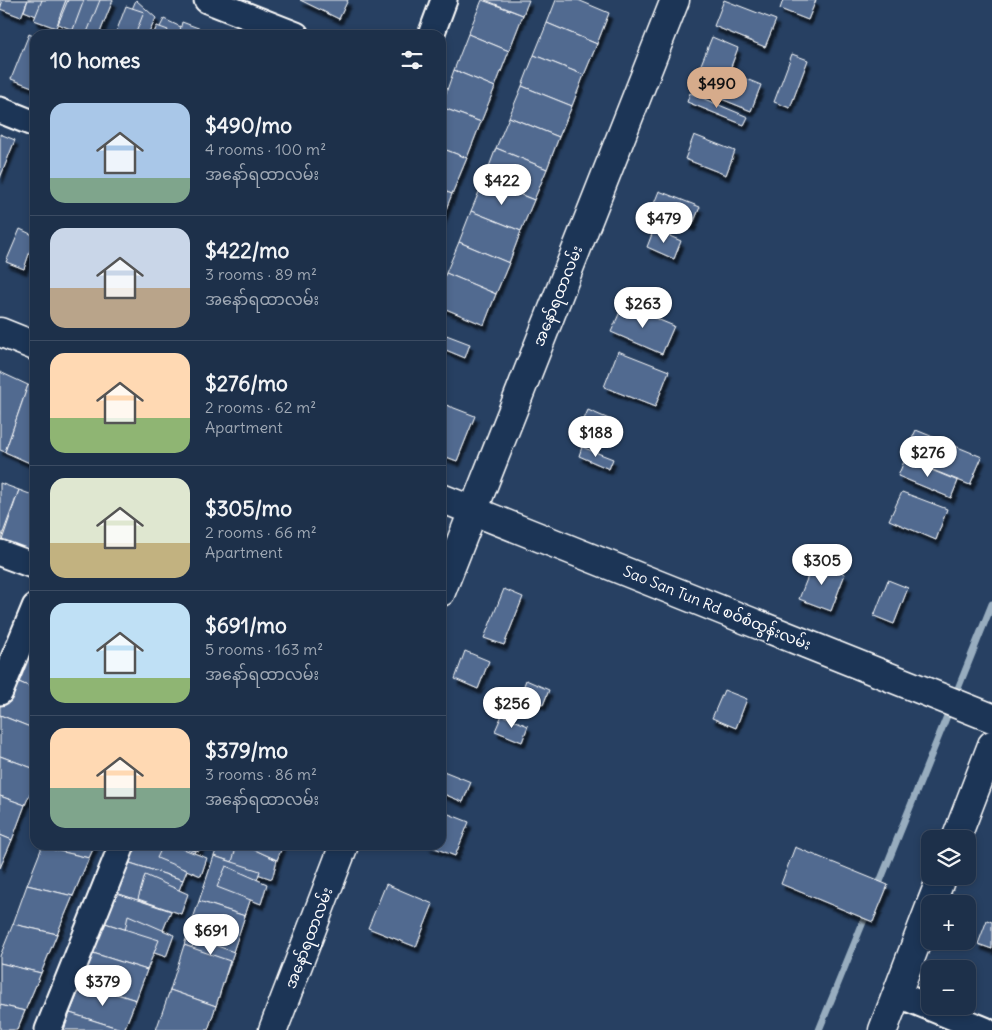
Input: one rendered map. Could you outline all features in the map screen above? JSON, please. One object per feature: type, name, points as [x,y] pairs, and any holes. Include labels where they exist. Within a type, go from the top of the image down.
[{"type":"main road","name":"အနော်ရထာလမ်း","points":[[446,579],[675,0]]},
{"type":"main road","points":[[0,332],[30,344]]},
{"type":"main road","name":"Sao San Tun Rd စဝ်စံထွန်းလမ်း","points":[[446,500],[992,718]]},
{"type":"main road","points":[[959,830],[992,745]]},
{"type":"main road","name":"အနော်ရထာလမ်း","points":[[274,1030],[342,850]]},
{"type":"main road","points":[[883,1030],[921,931]]},
{"type":"street","points":[[207,0],[283,30]]},
{"type":"street","points":[[433,30],[444,0]]},
{"type":"street","points":[[0,110],[30,122]]},
{"type":"street","points":[[0,553],[30,564]]},
{"type":"street","points":[[0,692],[30,620]]},
{"type":"street","points":[[48,1030],[120,850]]},
{"type":"street","points":[[897,994],[985,1030]]},
{"type":"building","points":[[0,0],[11,0],[8,10],[0,7]]},
{"type":"building","points":[[3,0],[28,0],[21,17],[0,9]]},
{"type":"building","points":[[28,0],[42,0],[38,11],[25,7]]},
{"type":"building","points":[[28,0],[48,0],[41,18],[24,11]]},
{"type":"building","points":[[42,0],[66,0],[56,28],[34,20]]},
{"type":"building","points":[[66,0],[84,0],[75,24],[59,18]]},
{"type":"building","points":[[68,0],[85,0],[73,30],[58,24]]},
{"type":"building","points":[[84,0],[108,0],[98,30],[73,30]]},
{"type":"building","points":[[100,0],[113,0],[101,30],[88,30]]},
{"type":"building","points":[[136,0],[156,18],[150,30],[123,30]]},
{"type":"building","points":[[300,0],[348,0],[339,19]]},
{"type":"building","points":[[482,0],[523,15],[509,51],[468,34]]},
{"type":"building","points":[[485,0],[529,0],[523,15]]},
{"type":"building","points":[[556,0],[578,0],[609,13],[597,44],[547,23]]},
{"type":"building","points":[[724,0],[776,20],[765,47],[714,26]]},
{"type":"building","points":[[783,0],[816,0],[808,20],[780,9]]},
{"type":"building","points":[[126,6],[144,12],[137,30],[117,30]]},
{"type":"building","points":[[164,19],[183,28],[182,30],[158,30]]},
{"type":"building","points":[[182,22],[201,29],[201,30],[180,30]]},
{"type":"building","points":[[547,23],[597,44],[584,75],[534,55]]},
{"type":"building","points":[[157,26],[168,30],[155,30]]},
{"type":"building","points":[[29,34],[30,86],[11,79]]},
{"type":"building","points":[[468,34],[509,51],[495,87],[454,70]]},
{"type":"building","points":[[712,37],[738,48],[729,72],[761,85],[751,111],[692,87]]},
{"type":"building","points":[[792,54],[808,60],[790,108],[774,102]]},
{"type":"building","points":[[534,55],[584,75],[572,106],[522,86]]},
{"type":"building","points":[[454,70],[495,87],[481,122],[446,109],[446,93]]},
{"type":"building","points":[[522,86],[572,106],[559,137],[509,117]]},
{"type":"building","points":[[690,93],[748,117],[744,125],[687,102]]},
{"type":"building","points":[[446,109],[481,122],[467,158],[446,150]]},
{"type":"building","points":[[509,117],[559,137],[547,169],[496,148]]},
{"type":"building","points":[[0,134],[15,140],[0,178]]},
{"type":"building","points":[[694,135],[735,151],[726,175],[685,159]]},
{"type":"building","points":[[496,148],[547,169],[534,200],[484,180]]},
{"type":"building","points":[[446,150],[467,158],[452,194],[446,192]]},
{"type":"building","points":[[484,180],[534,200],[521,231],[471,211]]},
{"type":"building","points":[[659,191],[700,207],[692,226],[651,211]]},
{"type":"building","points":[[446,192],[452,194],[446,209]]},
{"type":"building","points":[[471,211],[521,231],[509,263],[459,242]]},
{"type":"building","points":[[20,229],[30,234],[30,251],[24,269],[6,262]]},
{"type":"building","points":[[654,229],[681,241],[674,259],[647,247]]},
{"type":"building","points":[[459,242],[509,263],[496,294],[446,273]]},
{"type":"building","points":[[446,273],[496,294],[484,325],[446,309]]},
{"type":"building","points":[[623,305],[674,326],[662,354],[611,332]]},
{"type":"building","points":[[446,335],[470,344],[465,358],[446,350]]},
{"type":"building","points":[[618,351],[669,371],[655,407],[604,387]]},
{"type":"building","points":[[0,372],[28,385],[5,452],[0,450]]},
{"type":"building","points":[[28,385],[30,386],[30,463],[5,452]]},
{"type":"building","points":[[446,405],[475,416],[457,461],[446,457]]},
{"type":"building","points":[[588,410],[616,422],[610,437],[581,426]]},
{"type":"building","points":[[916,430],[982,457],[970,485],[903,458]]},
{"type":"building","points":[[582,447],[613,459],[609,469],[579,456]]},
{"type":"building","points":[[905,459],[958,481],[951,498],[898,476]]},
{"type":"building","points":[[0,483],[19,490],[0,541]]},
{"type":"building","points":[[19,490],[30,494],[30,557],[0,546]]},
{"type":"building","points":[[902,492],[947,509],[936,540],[889,520]]},
{"type":"building","points":[[814,561],[845,574],[831,611],[799,599]]},
{"type":"building","points":[[888,580],[908,588],[894,624],[874,616]]},
{"type":"building","points":[[504,589],[523,597],[504,645],[484,638]]},
{"type":"building","points":[[17,641],[30,646],[30,687],[5,676]]},
{"type":"building","points":[[465,651],[489,661],[478,689],[455,679]]},
{"type":"building","points":[[5,676],[30,687],[30,727],[0,715],[0,690]]},
{"type":"building","points":[[526,680],[549,690],[543,705],[520,696]]},
{"type":"building","points":[[724,690],[747,699],[736,728],[712,718]]},
{"type":"building","points":[[0,715],[30,727],[30,767],[0,756]]},
{"type":"building","points":[[502,715],[528,726],[522,742],[495,731]]},
{"type":"building","points":[[0,756],[30,767],[30,794],[25,805],[0,796]]},
{"type":"building","points":[[446,772],[471,782],[463,802],[446,795]]},
{"type":"building","points":[[0,796],[25,805],[12,840],[0,835]]},
{"type":"building","points":[[446,813],[469,822],[455,856],[440,850],[446,850]]},
{"type":"building","points":[[0,835],[12,840],[0,868]]},
{"type":"building","points":[[795,847],[888,885],[873,922],[781,884]]},
{"type":"building","points":[[41,850],[55,850],[89,858],[73,896],[27,885]]},
{"type":"building","points":[[55,850],[93,850],[89,858]]},
{"type":"building","points":[[132,850],[195,851],[183,880],[127,862]]},
{"type":"building","points":[[161,850],[186,850],[207,858],[201,876],[157,858]]},
{"type":"building","points":[[216,850],[267,850],[260,871],[214,856]]},
{"type":"building","points":[[236,850],[255,850],[277,860],[272,879],[231,865]]},
{"type":"building","points":[[255,850],[281,850],[277,860]]},
{"type":"building","points":[[214,856],[260,871],[245,916],[199,901]]},
{"type":"building","points":[[127,862],[183,880],[171,911],[116,893]]},
{"type":"building","points":[[226,866],[267,884],[261,904],[217,887]]},
{"type":"building","points":[[145,875],[188,894],[181,914],[138,899]]},
{"type":"building","points":[[386,884],[433,904],[416,947],[368,928]]},
{"type":"building","points":[[27,885],[73,896],[57,934],[13,924]]},
{"type":"building","points":[[116,893],[171,911],[159,940],[105,923]]},
{"type":"building","points":[[199,901],[245,916],[230,961],[184,945]]},
{"type":"building","points":[[128,915],[174,935],[166,957],[123,942]]},
{"type":"building","points":[[987,920],[992,922],[992,949],[978,944]]},
{"type":"building","points":[[105,923],[159,940],[147,970],[93,953]]},
{"type":"building","points":[[13,924],[57,934],[41,973],[0,963],[0,956]]},
{"type":"building","points":[[195,938],[234,952],[226,975],[188,959]]},
{"type":"building","points":[[184,945],[230,961],[216,1006],[170,990]]},
{"type":"building","points":[[93,953],[147,970],[136,1000],[82,983]]},
{"type":"building","points":[[0,963],[41,973],[25,1011],[0,1005]]},
{"type":"building","points":[[82,983],[136,1000],[124,1030],[70,1013]]},
{"type":"building","points":[[170,990],[216,1006],[208,1030],[156,1030]]},
{"type":"building","points":[[0,1005],[25,1011],[17,1030],[0,1030]]},
{"type":"building","points":[[70,1013],[124,1030],[64,1030]]},
{"type":"waterway","points":[[955,696],[992,604]]},
{"type":"waterway","points":[[877,889],[951,706]]},
{"type":"waterway","points":[[819,1030],[868,910]]}]
